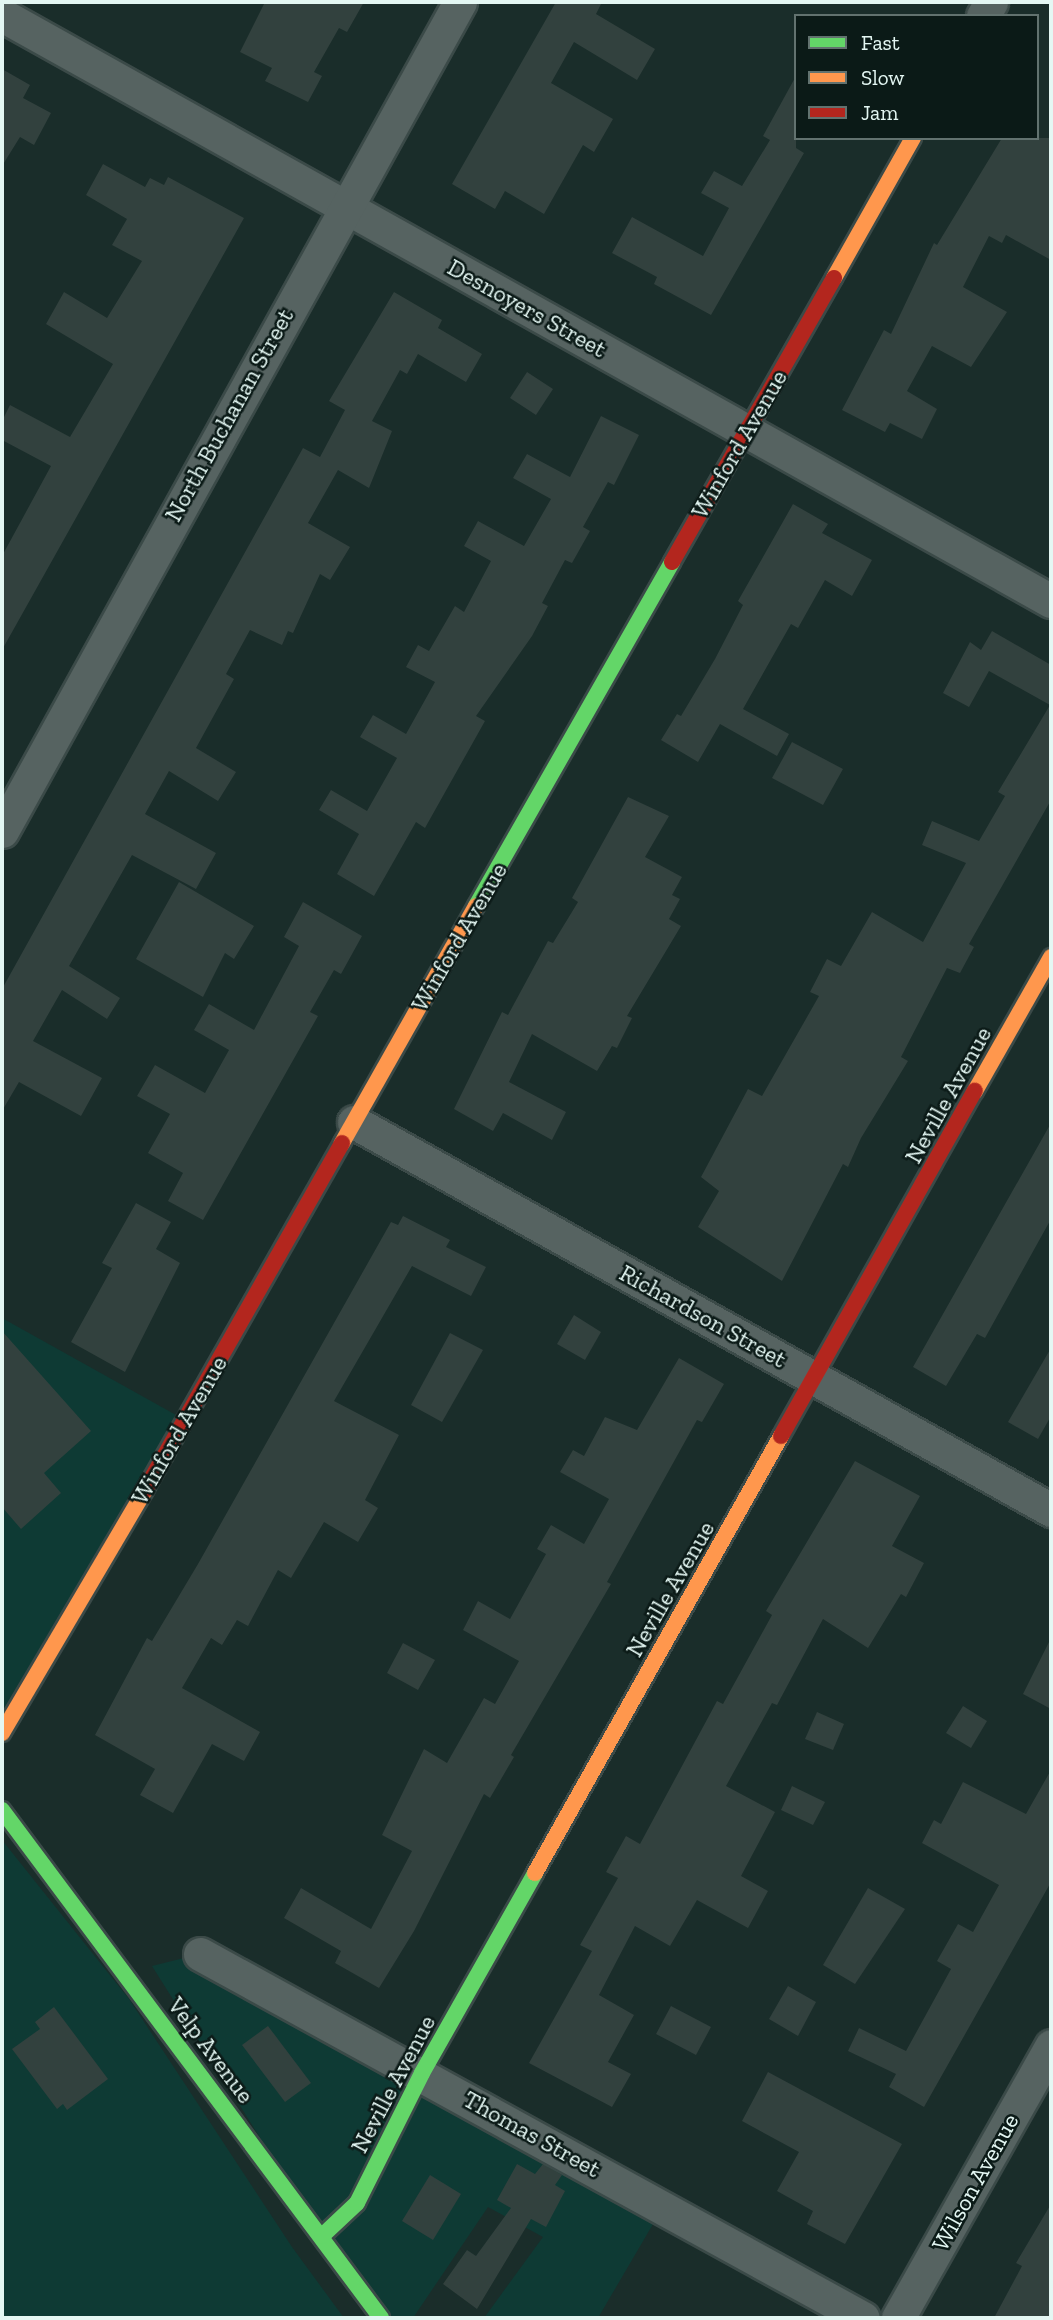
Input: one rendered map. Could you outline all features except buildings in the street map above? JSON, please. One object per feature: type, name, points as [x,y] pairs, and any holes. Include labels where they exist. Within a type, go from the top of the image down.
[{"type":"street","name":"North Buchanan Street","points":[[2,831],[344,206],[460,2]]},
{"type":"street","name":"Desnoyers Street","points":[[2,15],[1051,601]]},
{"type":"street","name":"Winford Avenue","points":[[2,1733],[48,1661],[912,140]]},
{"type":"street","name":"Neville Avenue","points":[[322,2236],[357,2203],[422,2073],[1051,957]]},
{"type":"street","name":"Richardson Street","points":[[354,1122],[1051,1510]]},
{"type":"street","name":"Velp Avenue","points":[[2,1810],[381,2318]]},
{"type":"street","name":"Thomas Street","points":[[200,1954],[422,2073],[863,2318]]},
{"type":"street","name":"Wilson Avenue","points":[[898,2318],[1051,2046]]},
{"type":"shaded area","points":[[2,1318],[185,1420],[2,1733]]},
{"type":"shaded area","points":[[2,1840],[129,1999],[292,2247],[344,2318],[2,2318]]},
{"type":"shaded area","points":[[200,1954],[663,2207],[598,2318],[484,2318],[543,2237],[488,2207],[413,2318],[381,2318],[322,2236],[152,1966]]},
{"type":"traffic: fast","points":[[476,906],[672,562]]},
{"type":"traffic: fast","points":[[2,1810],[381,2318]]},
{"type":"traffic: fast","points":[[322,2236],[357,2203],[422,2073],[535,1873]]},
{"type":"traffic: slow","points":[[834,278],[912,140]]},
{"type":"traffic: slow","points":[[342,1143],[476,906]]},
{"type":"traffic: slow","points":[[975,1091],[1051,957]]},
{"type":"traffic: slow","points":[[535,1873],[781,1436]]},
{"type":"traffic: slow","points":[[2,1733],[145,1490]]},
{"type":"traffic: jam","points":[[672,562],[834,278]]},
{"type":"traffic: jam","points":[[781,1436],[975,1091]]},
{"type":"traffic: jam","points":[[145,1490],[342,1143]]}]
